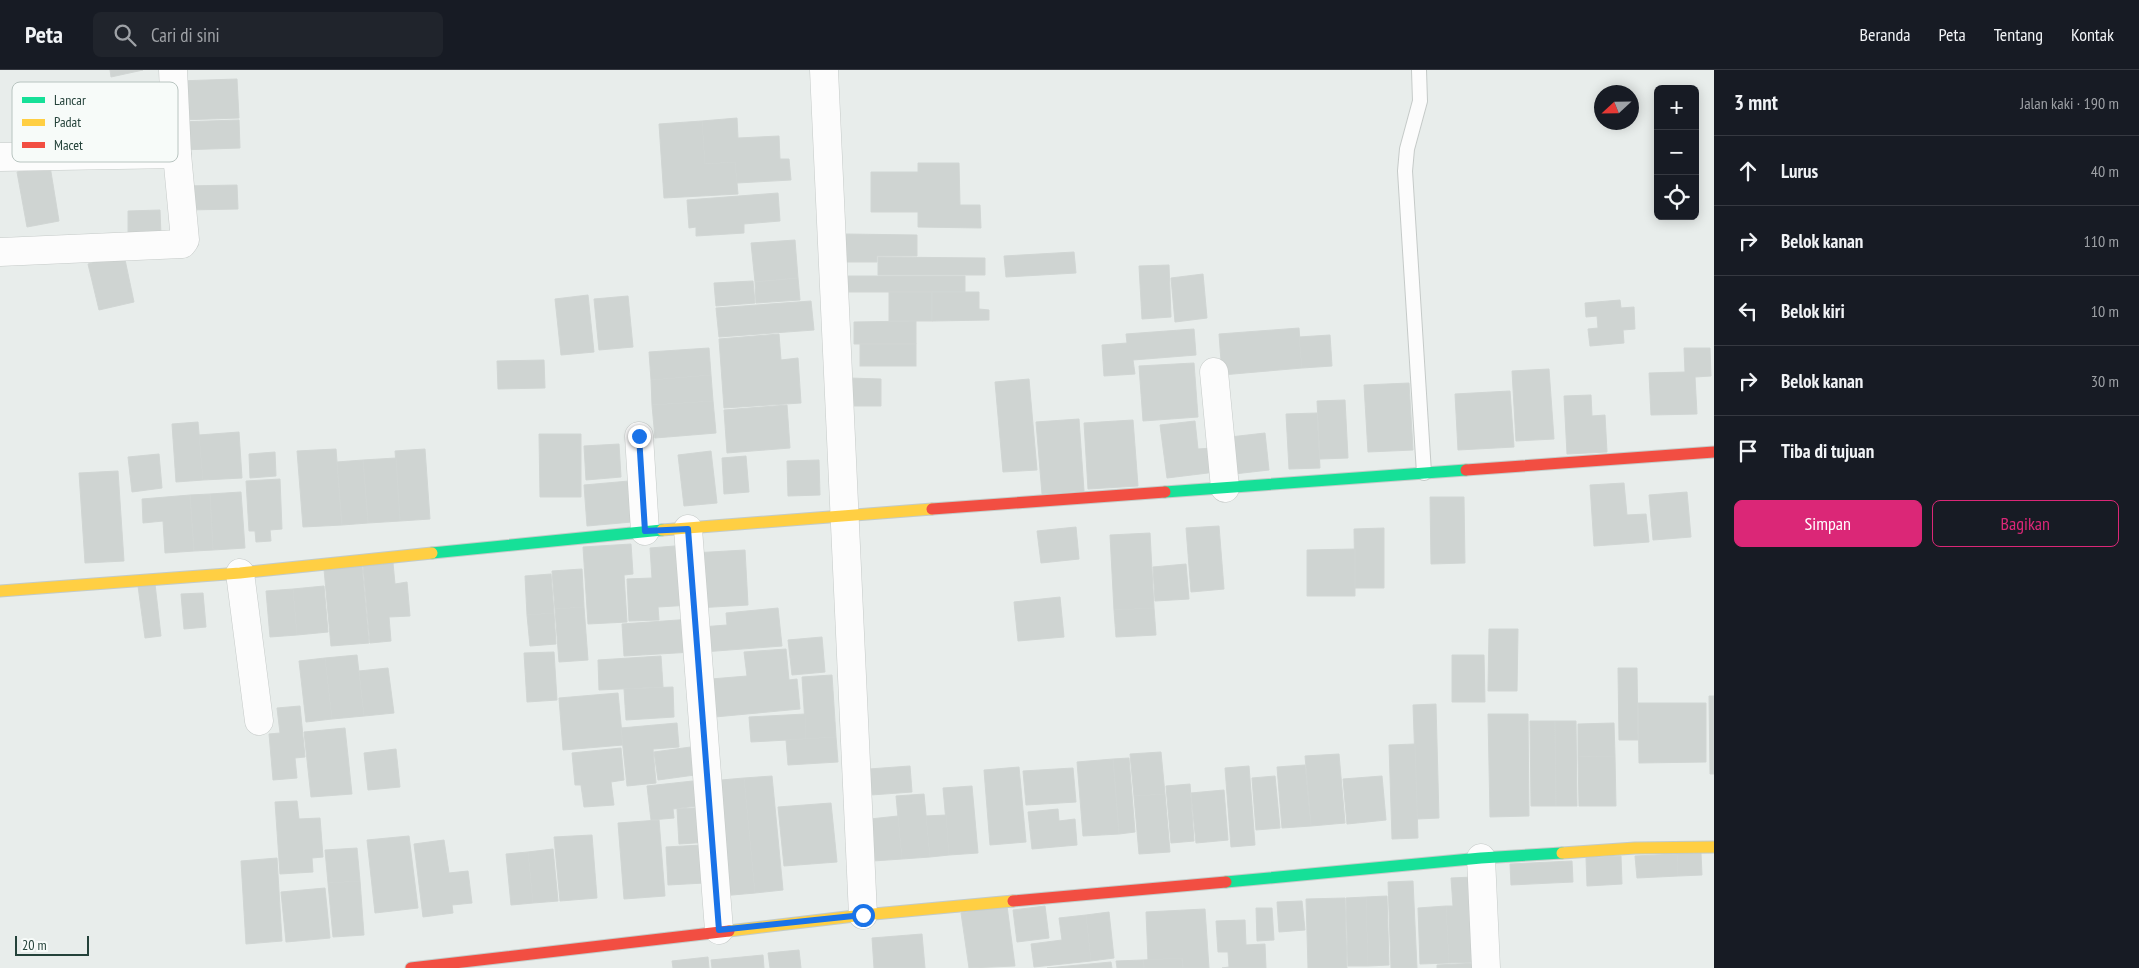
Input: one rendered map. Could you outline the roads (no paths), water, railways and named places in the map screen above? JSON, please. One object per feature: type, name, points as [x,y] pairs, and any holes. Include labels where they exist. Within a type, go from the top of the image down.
[{"type":"street","points":[[824,70],[863,915]]},
{"type":"street","points":[[0,252],[182,244],[186,240],[178,162]]},
{"type":"street","points":[[1214,372],[1225,488]]},
{"type":"street","points":[[639,436],[645,531]]},
{"type":"street","points":[[0,591],[240,573],[645,531],[1714,452]]},
{"type":"street","points":[[688,529],[719,930]]},
{"type":"street","points":[[240,573],[259,721]]},
{"type":"street","points":[[411,968],[719,930],[863,915],[1481,858],[1635,848],[1714,846]]},
{"type":"street","points":[[1481,858],[1486,968]]},
{"type":"lane","points":[[1419,70],[1420,101],[1407,149],[1405,170],[1424,473]]}]
